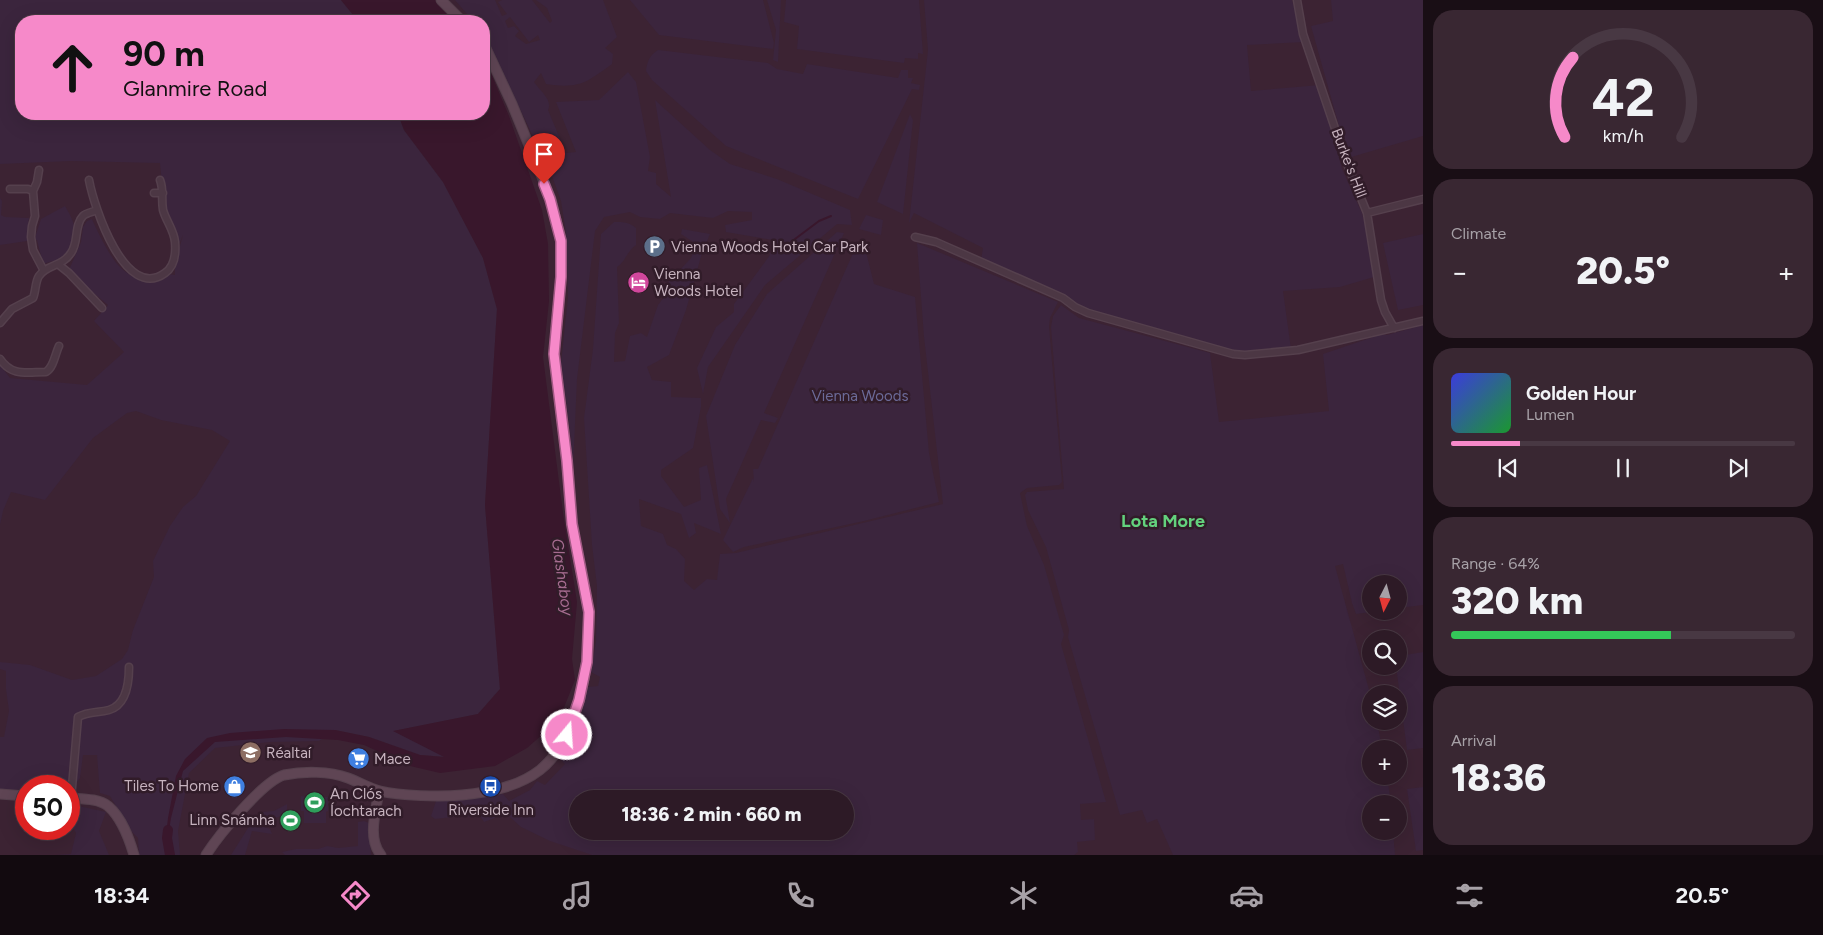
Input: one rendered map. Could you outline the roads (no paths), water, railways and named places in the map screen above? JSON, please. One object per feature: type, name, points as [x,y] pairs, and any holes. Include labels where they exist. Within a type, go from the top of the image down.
[{"type":"main road","points":[[441,0],[456,15]]},
{"type":"main road","points":[[206,855],[227,826],[260,792],[278,778],[302,772],[347,777],[380,791],[447,796],[475,793],[504,788],[525,780],[539,771],[558,751],[567,735],[579,700],[587,662],[589,612],[572,524],[567,461],[554,354],[561,277],[561,241],[550,199],[512,104],[490,57]]},
{"type":"main road","points":[[380,791],[375,815],[374,843],[376,850],[381,855]]},
{"type":"main road","points":[[0,794],[15,795]]},
{"type":"main road","points":[[80,800],[107,805],[119,819],[128,835],[134,855]]},
{"type":"street","name":"Burke's Hill","points":[[1297,0],[1302,34],[1346,161],[1367,213],[1381,300],[1394,328]]},
{"type":"street","points":[[39,170],[33,191],[35,216],[32,226],[33,250],[44,271]]},
{"type":"street","points":[[89,180],[97,210],[109,240],[134,273],[152,279],[168,271],[175,258],[174,233],[164,215],[163,187],[160,180]]},
{"type":"street","points":[[10,189],[28,189],[33,191]]},
{"type":"street","points":[[154,193],[163,194]]},
{"type":"street","points":[[1367,213],[1423,199]]},
{"type":"street","points":[[0,323],[12,309],[33,298],[36,292],[36,282],[44,271],[59,265],[69,256],[74,248],[79,222],[83,215],[97,210]]},
{"type":"street","points":[[915,237],[925,238],[954,250],[1063,298],[1075,307],[1088,313],[1233,354],[1245,355],[1298,350],[1423,321]]},
{"type":"street","points":[[59,265],[102,308]]},
{"type":"street","points":[[0,359],[11,371],[46,372],[53,364],[54,356],[59,346]]},
{"type":"street","points":[[72,775],[78,716],[110,710],[119,705],[128,684],[129,667]]},
{"type":"water","points":[[341,0],[436,0],[450,15],[353,15]]},
{"type":"water","points":[[490,71],[509,116],[542,210],[548,244],[549,301],[543,357],[563,513],[577,602],[572,659],[575,680],[559,720],[527,748],[495,766],[440,773],[410,766],[364,745],[338,740],[286,737],[215,742],[183,771],[171,818],[167,843],[169,855],[166,855],[165,843],[168,818],[176,776],[185,759],[207,738],[230,733],[284,729],[335,730],[369,737],[420,755],[444,757],[393,731],[478,714],[500,689],[485,505],[497,309],[483,258],[443,182],[404,130],[400,120],[490,120]]},
{"type":"waterway","points":[[791,242],[819,221],[831,216]]},
{"type":"waterway","name":"Glashaboy","points":[[168,830],[167,838],[170,855]]},
{"type":"place","name":"Vienna Woods Hotel Car Park","points":[[655,247]]},
{"type":"place","name":"Vienna Woods Hotel","points":[[638,283]]},
{"type":"place","name":"Réaltaí","points":[[250,753]]},
{"type":"place","name":"Mace","points":[[358,759]]},
{"type":"place","name":"Tiles To Home","points":[[235,786]]},
{"type":"place","name":"Riverside Inn","points":[[491,787]]},
{"type":"place","name":"An Clós Íochtarach","points":[[314,803]]},
{"type":"place","name":"Linn Snámha","points":[[291,820]]},
{"type":"district","name":"Lota More","points":[[1163,521]]},
{"type":"park label","name":"Vienna Woods","points":[[860,396]]}]
